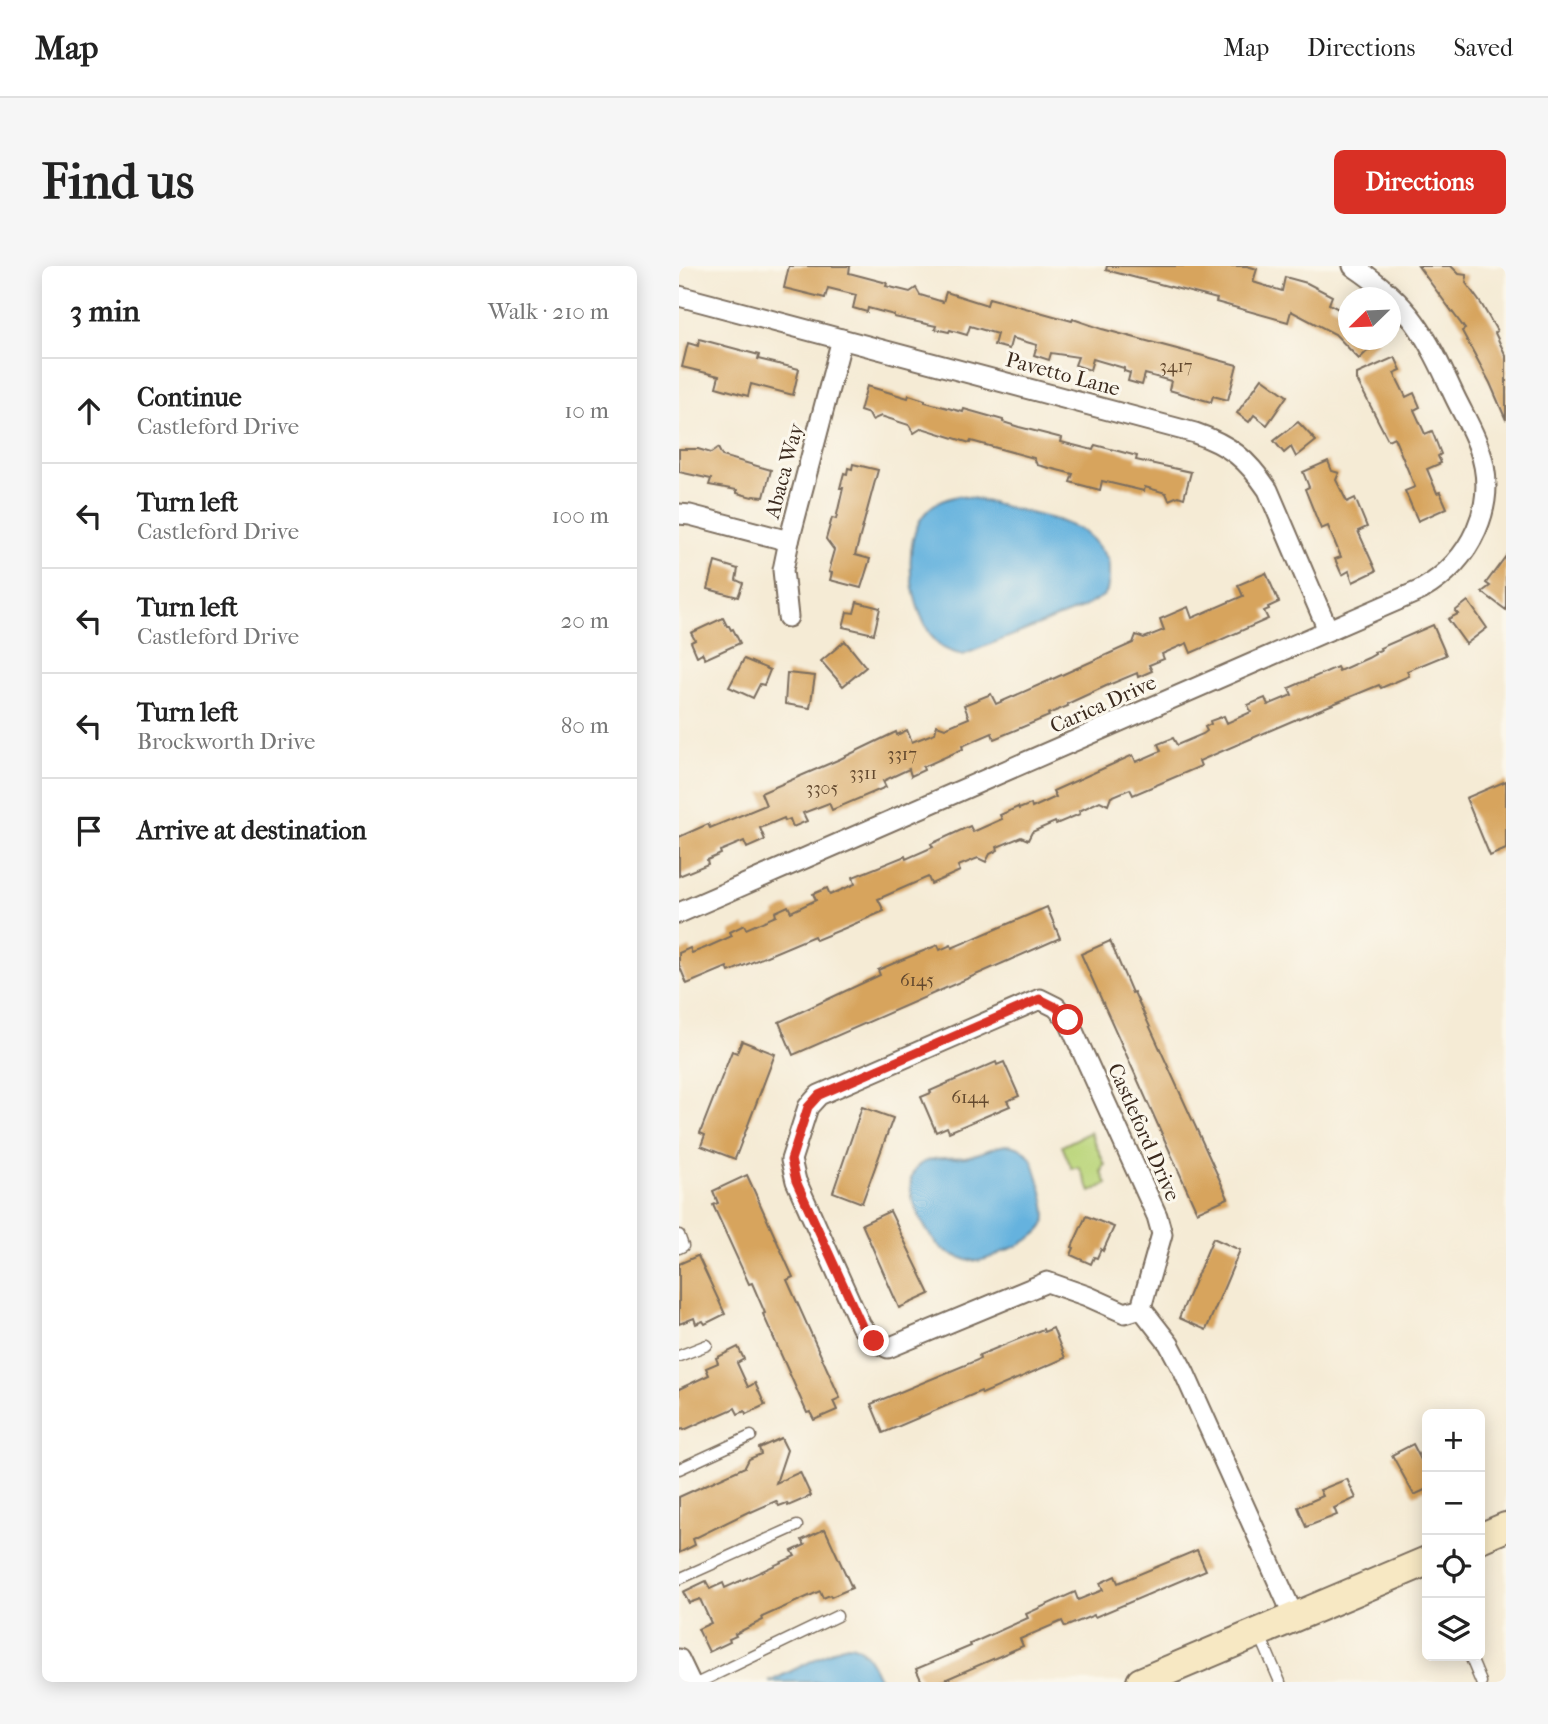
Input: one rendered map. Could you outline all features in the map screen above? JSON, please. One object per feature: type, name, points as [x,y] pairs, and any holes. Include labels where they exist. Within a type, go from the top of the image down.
[{"type":"main road","points":[[1485,1536],[1506,1527]]},
{"type":"main road","points":[[1141,1682],[1422,1562]]},
{"type":"street","name":"Carica Drive","points":[[679,913],[1421,590],[1450,570],[1462,556],[1477,529],[1485,498],[1485,480],[1479,448],[1424,334],[1395,299],[1353,266]]},
{"type":"street","name":"Pavetto Lane","points":[[679,296],[1195,433],[1228,447],[1254,470],[1268,489],[1328,630]]},
{"type":"street","name":"Abaca Way","points":[[788,617],[783,570],[842,339]]},
{"type":"street","points":[[679,514],[789,541]]},
{"type":"street","name":"Castleford Drive","points":[[1040,999],[1056,1007],[1068,1020],[1157,1216],[1162,1234],[1141,1308],[1125,1313],[1047,1282],[888,1348],[874,1341],[862,1326],[796,1181],[791,1160],[808,1107],[819,1095],[1040,999]]},
{"type":"street","points":[[1141,1308],[1169,1344],[1184,1373],[1294,1617]]},
{"type":"street","points":[[679,1659],[690,1682]]},
{"type":"lane","points":[[679,1235],[683,1246],[679,1248]]},
{"type":"lane","points":[[679,1356],[707,1345]]},
{"type":"lane","points":[[679,1469],[751,1436]]},
{"type":"lane","points":[[679,1579],[797,1526]]},
{"type":"lane","points":[[700,1682],[837,1616]]},
{"type":"lane","points":[[1259,1633],[1280,1682]]},
{"type":"lane","points":[[1472,1661],[1481,1682]]},
{"type":"green space","points":[[1090,1132],[1105,1165],[1101,1171],[1107,1184],[1091,1192],[1079,1167],[1072,1169],[1062,1146]]},
{"type":"water","points":[[958,496],[1057,520],[1082,530],[1108,559],[1107,591],[1082,608],[963,655],[943,648],[929,631],[921,615],[911,577],[911,557],[919,522],[929,509],[939,502]]},
{"type":"water","points":[[1006,1145],[1022,1149],[1033,1162],[1045,1203],[1044,1225],[1024,1242],[984,1260],[975,1261],[947,1252],[927,1231],[915,1208],[911,1184],[913,1174],[918,1166],[929,1160],[970,1156]]},
{"type":"water","points":[[848,1645],[865,1653],[881,1682],[769,1682],[840,1647]]},
{"type":"building","points":[[789,266],[850,266],[849,273],[910,292],[916,288],[920,295],[943,302],[946,292],[987,305],[989,298],[1237,365],[1228,400],[1213,396],[1211,402],[1169,390],[1171,381],[1145,374],[1142,385],[1128,381],[1130,373],[1124,371],[1124,368],[1093,359],[1090,370],[1075,365],[1078,357],[1051,353],[1049,360],[1034,355],[1037,345],[1012,338],[1009,349],[994,345],[997,334],[970,326],[967,335],[935,329],[936,326],[868,308],[867,312],[853,308],[856,295],[828,288],[825,298],[784,288]]},
{"type":"building","points":[[1107,266],[1247,266],[1257,269],[1253,282],[1282,291],[1285,277],[1307,283],[1332,296],[1329,304],[1338,309],[1338,337],[1291,311],[1288,322],[1216,302],[1217,299],[1106,270]]},
{"type":"building","points":[[1418,266],[1451,266],[1459,274],[1467,275],[1466,283],[1497,331],[1495,333],[1506,356],[1506,420],[1462,331],[1465,329]]},
{"type":"building","points":[[699,339],[759,355],[758,359],[799,369],[793,395],[751,384],[748,396],[716,387],[719,376],[682,367],[688,343],[698,346]]},
{"type":"building","points":[[1350,350],[1368,350],[1359,359]]},
{"type":"building","points":[[1395,357],[1401,370],[1394,373],[1406,397],[1414,393],[1420,407],[1414,410],[1425,434],[1432,431],[1441,454],[1438,456],[1441,463],[1427,469],[1447,508],[1418,521],[1405,491],[1415,487],[1394,437],[1388,440],[1357,380],[1357,374]]},
{"type":"building","points":[[1262,378],[1287,396],[1267,425],[1254,415],[1249,422],[1237,413]]},
{"type":"building","points":[[867,386],[1003,420],[1062,438],[1061,442],[1093,450],[1095,445],[1137,456],[1136,460],[1191,472],[1184,498],[1178,496],[1169,500],[1166,493],[1145,487],[1144,491],[1102,481],[1100,490],[1070,482],[1073,474],[1037,465],[1034,458],[922,428],[914,433],[909,425],[881,416],[872,420],[869,414],[860,411]]},
{"type":"building","points":[[1298,422],[1316,441],[1296,457],[1291,447],[1284,453],[1274,441]]},
{"type":"building","points":[[718,448],[722,456],[771,470],[764,497],[752,497],[737,493],[737,490],[709,485],[711,479],[679,472],[679,449],[698,449],[711,453]]},
{"type":"building","points":[[1328,461],[1332,471],[1339,473],[1336,480],[1347,502],[1355,498],[1367,527],[1358,531],[1376,571],[1353,582],[1349,571],[1342,575],[1335,559],[1341,557],[1328,526],[1321,529],[1305,489],[1309,487],[1303,472]]},
{"type":"building","points":[[853,464],[878,470],[855,555],[870,559],[861,588],[830,580],[830,564],[834,550],[826,539],[832,518],[836,519],[844,473],[847,474],[848,468],[852,469]]},
{"type":"building","points":[[1506,556],[1506,610],[1482,592],[1490,586],[1486,583]]},
{"type":"building","points":[[715,562],[738,569],[736,580],[743,583],[738,597],[708,589]]},
{"type":"building","points":[[1266,573],[1279,602],[1264,611],[1268,619],[1191,653],[1187,643],[1162,654],[1164,659],[1149,665],[1152,671],[1138,677],[1137,673],[1106,686],[1048,714],[1049,716],[994,739],[992,733],[962,746],[963,749],[923,767],[924,770],[911,776],[909,769],[883,781],[886,787],[832,810],[829,803],[803,813],[807,821],[793,827],[790,819],[785,821],[784,818],[760,828],[765,840],[747,848],[744,841],[720,851],[721,854],[707,860],[708,864],[679,876],[679,837],[708,824],[710,828],[766,805],[761,793],[896,732],[897,735],[907,730],[912,742],[935,733],[937,725],[945,728],[969,718],[964,705],[991,694],[996,704],[1133,643],[1136,635],[1144,638],[1164,630],[1160,619],[1188,607],[1192,618],[1243,596],[1238,585]]},
{"type":"building","points":[[1468,601],[1487,628],[1466,644],[1448,619],[1458,614],[1455,611]]},
{"type":"building","points":[[857,602],[880,608],[874,634],[843,627],[847,612],[854,613]]},
{"type":"building","points":[[723,618],[740,643],[705,659],[702,653],[697,656],[691,642],[695,640],[691,633]]},
{"type":"building","points":[[1433,625],[1446,655],[1407,671],[1409,676],[1381,688],[1379,685],[1199,761],[1201,766],[1133,795],[1130,789],[1111,797],[1108,805],[1100,801],[1079,811],[1080,814],[1032,832],[1028,840],[1021,837],[997,847],[998,850],[990,854],[986,862],[978,858],[958,866],[960,871],[931,884],[928,877],[878,899],[884,911],[845,928],[816,940],[814,936],[729,972],[727,967],[687,984],[679,965],[679,953],[690,948],[692,953],[705,948],[732,936],[730,932],[744,925],[746,929],[776,916],[775,912],[788,906],[791,912],[816,900],[813,894],[827,888],[830,895],[855,884],[853,877],[905,856],[906,859],[970,826],[973,832],[1002,819],[1000,815],[1018,807],[1019,809],[1031,804],[1032,808],[1056,797],[1053,791],[1133,755],[1136,762],[1161,751],[1158,744],[1173,738],[1177,745],[1203,734],[1207,731],[1205,727],[1211,724],[1210,721],[1224,716],[1227,723],[1251,712],[1248,705],[1265,698],[1268,705],[1292,695],[1289,688],[1337,667],[1339,671],[1368,658],[1381,650],[1380,648]]},
{"type":"building","points":[[845,641],[866,667],[843,686],[821,661]]},
{"type":"building","points":[[744,659],[770,670],[764,685],[760,684],[753,698],[729,687]]},
{"type":"building","points":[[787,673],[815,676],[810,708],[785,704]]},
{"type":"building","points":[[1506,781],[1506,849],[1490,856],[1466,798]]},
{"type":"building","points":[[1047,907],[1060,938],[793,1055],[779,1022],[880,975],[878,970],[938,945],[940,950],[951,945],[952,948]]},
{"type":"building","points":[[1110,941],[1228,1198],[1197,1212],[1081,954]]},
{"type":"building","points":[[742,1041],[775,1054],[735,1159],[701,1146],[705,1135],[700,1133],[732,1051],[737,1053]]},
{"type":"building","points":[[996,1062],[997,1065],[1004,1062],[1019,1096],[1007,1101],[1010,1106],[949,1132],[947,1127],[936,1132],[921,1097]]},
{"type":"building","points":[[862,1107],[893,1118],[862,1203],[833,1192]]},
{"type":"building","points":[[747,1175],[793,1277],[787,1280],[840,1398],[833,1401],[837,1410],[814,1420],[810,1412],[807,1413],[752,1283],[749,1284],[713,1205],[718,1203],[713,1191]]},
{"type":"building","points":[[890,1211],[930,1294],[899,1308],[862,1224]]},
{"type":"building","points":[[1086,1216],[1114,1227],[1103,1251],[1101,1249],[1091,1264],[1071,1255]]},
{"type":"building","points":[[1213,1238],[1240,1250],[1206,1330],[1179,1318]]},
{"type":"building","points":[[698,1256],[725,1314],[705,1324],[703,1321],[696,1324],[694,1318],[679,1324],[679,1264]]},
{"type":"building","points":[[1053,1328],[1065,1358],[883,1433],[871,1404],[980,1359],[979,1355],[1043,1329],[1044,1332]]},
{"type":"building","points":[[738,1347],[744,1359],[737,1363],[748,1387],[755,1383],[765,1405],[746,1414],[745,1411],[738,1414],[735,1408],[679,1430],[679,1389],[709,1375],[706,1368],[718,1363],[716,1358]]},
{"type":"building","points":[[781,1438],[787,1450],[776,1483],[800,1472],[811,1496],[788,1506],[787,1503],[779,1506],[776,1501],[750,1511],[693,1539],[695,1545],[679,1553],[679,1497],[745,1467],[749,1459],[761,1454],[759,1448]]},
{"type":"building","points":[[1413,1444],[1422,1462],[1422,1491],[1414,1495],[1392,1455]]},
{"type":"building","points":[[1347,1479],[1356,1498],[1334,1508],[1337,1515],[1306,1527],[1298,1507],[1323,1496],[1320,1490]]},
{"type":"building","points":[[825,1529],[852,1588],[823,1598],[820,1591],[762,1617],[763,1620],[735,1634],[736,1636],[729,1639],[730,1642],[709,1652],[698,1629],[711,1623],[700,1599],[689,1603],[683,1592],[706,1581],[710,1589],[723,1583],[725,1588],[795,1556],[792,1551],[805,1545],[802,1540]]},
{"type":"building","points":[[1197,1550],[1206,1570],[1095,1617],[1094,1615],[1065,1627],[1062,1621],[1020,1639],[1023,1646],[940,1682],[922,1682],[916,1669],[971,1646],[970,1644],[1028,1618],[1026,1614],[1075,1592],[1078,1600],[1103,1590],[1100,1583],[1115,1576],[1118,1583]]},
{"type":"route","points":[[874,1341],[862,1326],[796,1181],[791,1160],[808,1107],[819,1095],[1040,999],[1056,1007],[1068,1020]]}]
